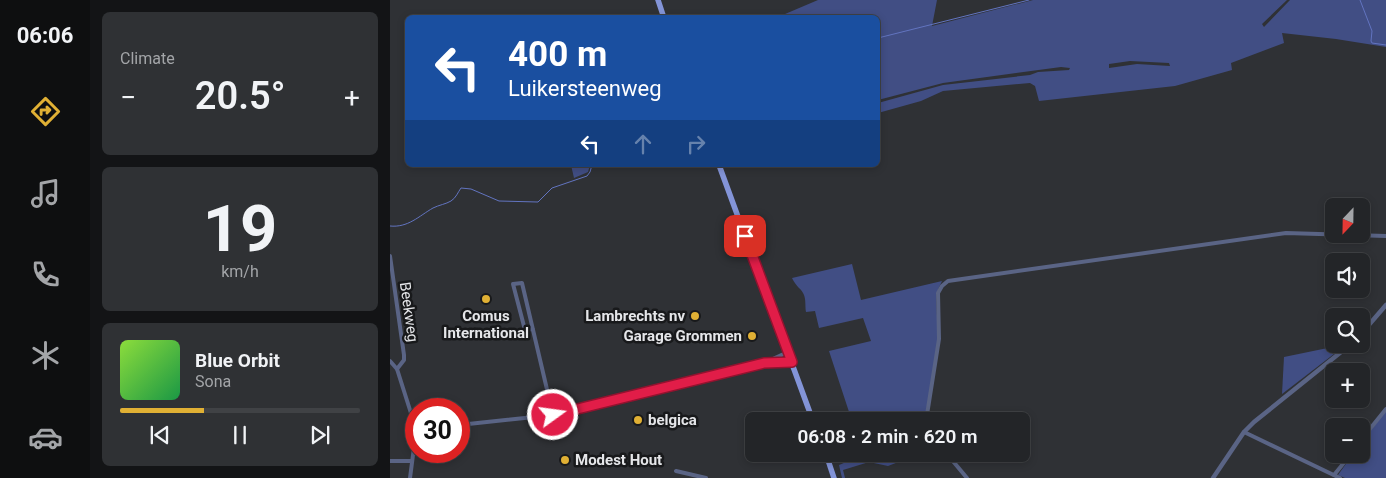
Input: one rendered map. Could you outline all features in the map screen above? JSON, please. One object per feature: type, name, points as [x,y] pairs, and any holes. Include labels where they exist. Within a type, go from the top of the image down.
[{"type":"main road","points":[[658,0],[663,15]]},
{"type":"main road","points":[[720,167],[811,412]]},
{"type":"main road","points":[[829,462],[834,478]]},
{"type":"street","points":[[927,412],[939,339],[938,293],[948,281],[1286,233],[1386,236]]},
{"type":"street","name":"Beekweg","points":[[390,256],[404,355],[404,360],[397,369]]},
{"type":"street","points":[[533,329],[525,330],[513,284],[522,283],[533,329],[553,415]]},
{"type":"street","points":[[1370,324],[1386,305]]},
{"type":"street","points":[[470,424],[553,415],[764,363],[788,352]]},
{"type":"street","points":[[1213,478],[1244,432],[1270,408],[1340,353]]},
{"type":"street","points":[[390,361],[397,369],[406,398]]},
{"type":"street","points":[[764,363],[792,362]]},
{"type":"street","points":[[1370,429],[1386,409]]},
{"type":"street","points":[[1244,432],[1340,478]]},
{"type":"street","points":[[390,461],[405,461]]},
{"type":"street","points":[[954,462],[967,478]]},
{"type":"street","points":[[410,478],[412,463]]},
{"type":"street","points":[[1334,475],[1344,463]]},
{"type":"street","points":[[676,478],[678,472],[706,478]]},
{"type":"shaded area","points":[[818,0],[937,0],[932,26],[1033,0],[1287,0],[1262,24],[1264,27],[1290,0],[1386,0],[1386,47],[1282,33],[1284,43],[1231,63],[1232,70],[1175,86],[1039,101],[1035,86],[1030,83],[943,91],[921,101],[880,112],[880,102],[943,85],[1030,75],[1038,72],[1069,70],[1070,68],[1061,67],[943,83],[880,99],[880,15],[783,15]],"holes":[[[1130,61],[1169,63],[1170,66],[1137,64],[1109,68],[1109,64]]]},
{"type":"shaded area","points":[[571,167],[589,167],[588,172],[574,178]]},
{"type":"shaded area","points":[[852,264],[861,300],[942,281],[936,294],[938,340],[926,412],[849,412],[829,351],[871,341],[863,318],[819,328],[815,311],[806,312],[804,295],[792,278]]},
{"type":"shaded area","points":[[1325,349],[1325,353],[1335,353],[1282,394],[1284,357]]},
{"type":"shaded area","points":[[1386,411],[1386,478],[1345,478],[1338,475],[1347,463],[1370,463],[1370,431]]},
{"type":"shaded area","points":[[846,462],[869,462],[843,470],[845,478],[842,478],[839,465]]},
{"type":"shaded area","points":[[869,462],[898,462],[888,466]]},
{"type":"waterway","points":[[880,37],[1029,0]]},
{"type":"waterway","points":[[1360,0],[1372,31],[1372,43],[1386,45]]},
{"type":"waterway","points":[[390,226],[408,223],[433,208],[451,201],[456,197],[461,188],[471,189],[499,201],[538,202],[552,188],[587,176],[591,167]]},
{"type":"place","name":"Comus International","points":[[486,299]]},
{"type":"place","name":"Lambrechts nv","points":[[695,316]]},
{"type":"place","name":"Garage Grommen","points":[[752,336]]},
{"type":"place","name":"belgica","points":[[638,420]]},
{"type":"place","name":"Modest Hout","points":[[565,460]]},
{"type":"route","points":[[553,415],[764,363],[792,362],[745,236]]}]
